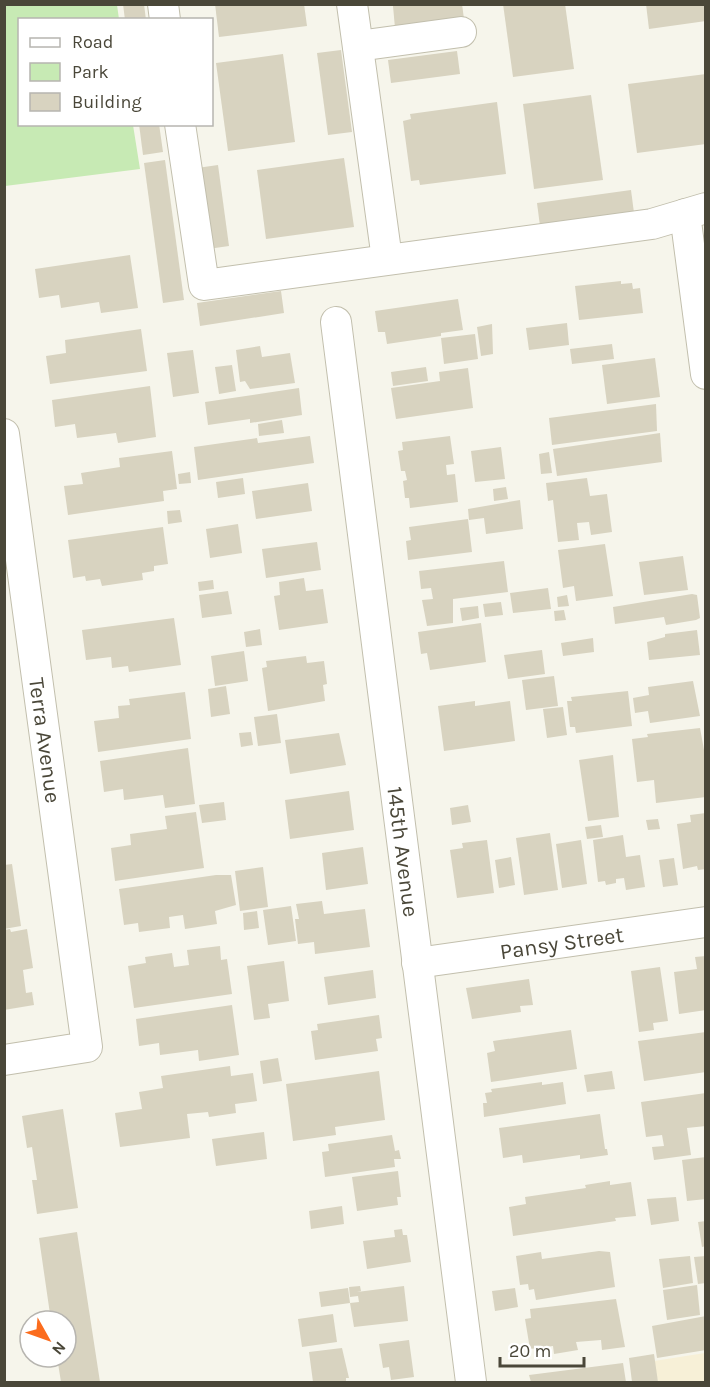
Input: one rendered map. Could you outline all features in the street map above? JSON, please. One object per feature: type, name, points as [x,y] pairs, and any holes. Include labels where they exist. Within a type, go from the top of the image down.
[{"type":"street","points":[[352,4],[387,259]]},
{"type":"street","points":[[358,46],[461,32]]},
{"type":"street","points":[[180,126],[204,285],[652,224],[695,211],[705,374]]},
{"type":"street","name":"145th Avenue","points":[[336,322],[471,1383]]},
{"type":"street","name":"Terra Avenue","points":[[4,434],[87,1047],[4,1060]]},
{"type":"street","name":"Pansy Street","points":[[417,963],[705,922]]},
{"type":"shaded area","points":[[705,1353],[705,1382],[658,1382],[654,1361]]},
{"type":"green space","points":[[4,5],[117,5],[119,18],[18,18],[18,126],[133,126],[140,169],[5,186]]},
{"type":"building","points":[[123,4],[144,4],[146,18],[125,18]]},
{"type":"building","points":[[215,4],[304,4],[307,26],[219,37]]},
{"type":"building","points":[[462,4],[464,19],[395,28],[393,6]]},
{"type":"building","points":[[503,4],[565,4],[574,69],[513,77]]},
{"type":"building","points":[[646,4],[706,4],[706,21],[649,29]]},
{"type":"building","points":[[341,50],[352,132],[328,135],[317,53]]},
{"type":"building","points":[[457,51],[460,74],[391,83],[388,60]]},
{"type":"building","points":[[283,54],[295,142],[228,151],[216,63]]},
{"type":"building","points":[[706,74],[706,144],[637,153],[628,84]]},
{"type":"building","points":[[591,95],[603,180],[534,189],[523,104]]},
{"type":"building","points":[[497,102],[506,174],[420,185],[419,180],[411,181],[403,121],[411,119],[410,114]]},
{"type":"building","points":[[139,126],[159,126],[163,152],[143,155]]},
{"type":"building","points":[[344,158],[354,227],[266,239],[257,170]]},
{"type":"building","points":[[165,160],[184,300],[163,303],[144,163]]},
{"type":"building","points":[[218,165],[229,246],[208,249],[197,168]]},
{"type":"building","points":[[631,190],[634,213],[540,226],[537,203]]},
{"type":"building","points":[[130,255],[138,308],[101,313],[99,302],[61,308],[59,295],[39,298],[35,269]]},
{"type":"building","points":[[621,281],[621,284],[632,283],[633,289],[640,288],[643,313],[579,320],[575,286]]},
{"type":"building","points":[[281,291],[284,313],[200,326],[197,303]]},
{"type":"building","points":[[458,299],[463,330],[441,333],[441,336],[387,344],[385,332],[378,332],[375,311]]},
{"type":"building","points":[[567,323],[569,345],[529,350],[526,328]]},
{"type":"building","points":[[492,324],[493,354],[481,356],[477,327]]},
{"type":"building","points":[[141,329],[147,371],[50,384],[46,356],[66,353],[65,340]]},
{"type":"building","points":[[475,334],[478,359],[444,364],[441,338]]},
{"type":"building","points":[[612,344],[614,359],[572,364],[570,349]]},
{"type":"building","points":[[260,346],[262,357],[290,353],[295,383],[250,389],[245,381],[240,382],[236,350]]},
{"type":"building","points":[[193,350],[199,393],[173,397],[167,353]]},
{"type":"building","points":[[655,358],[660,397],[607,404],[602,365]]},
{"type":"building","points":[[232,365],[236,391],[219,394],[215,367]]},
{"type":"building","points":[[426,367],[428,381],[393,386],[391,372]]},
{"type":"building","points":[[468,368],[473,408],[396,419],[391,388],[440,381],[439,372]]},
{"type":"building","points":[[150,386],[156,437],[118,443],[116,433],[77,438],[75,424],[55,427],[52,400]]},
{"type":"building","points":[[299,388],[302,415],[250,423],[250,419],[208,425],[205,402]]},
{"type":"building","points":[[656,404],[657,431],[552,445],[549,418]]},
{"type":"building","points":[[282,420],[284,433],[259,436],[258,424]]},
{"type":"building","points":[[660,433],[662,462],[557,476],[553,449]]},
{"type":"building","points":[[310,436],[314,463],[198,480],[194,447],[257,438],[258,443]]},
{"type":"building","points":[[450,436],[454,464],[446,465],[447,475],[455,474],[458,502],[410,508],[409,498],[405,498],[403,481],[407,480],[405,471],[401,471],[398,451],[403,450],[402,442]]},
{"type":"building","points":[[501,447],[505,479],[475,482],[471,451]]},
{"type":"building","points":[[172,451],[177,489],[163,491],[164,501],[68,515],[64,486],[83,484],[81,473],[120,467],[119,458]]},
{"type":"building","points":[[549,452],[552,473],[541,474],[539,454]]},
{"type":"building","points":[[190,472],[191,483],[179,484],[178,474]]},
{"type":"building","points":[[243,478],[245,494],[218,498],[216,482]]},
{"type":"building","points":[[587,478],[590,496],[607,494],[612,532],[591,535],[589,522],[577,523],[579,540],[558,542],[553,500],[548,501],[546,483]]},
{"type":"building","points":[[308,483],[312,511],[256,519],[252,491]]},
{"type":"building","points":[[506,487],[508,499],[494,501],[493,489]]},
{"type":"building","points":[[520,500],[523,529],[486,534],[484,518],[469,520],[468,509]]},
{"type":"building","points":[[180,510],[182,522],[168,524],[167,511]]},
{"type":"building","points":[[468,519],[472,552],[408,560],[406,541],[411,540],[409,527]]},
{"type":"building","points":[[238,524],[242,553],[210,558],[206,529]]},
{"type":"building","points":[[163,527],[168,564],[154,566],[154,571],[142,573],[143,580],[102,586],[100,579],[86,581],[85,576],[73,578],[68,540]]},
{"type":"building","points":[[317,542],[321,570],[266,578],[262,549]]},
{"type":"building","points":[[605,544],[613,596],[576,601],[574,586],[563,588],[558,550]]},
{"type":"building","points":[[683,556],[688,590],[644,595],[639,562]]},
{"type":"building","points":[[504,561],[508,592],[453,599],[453,623],[427,626],[422,600],[433,599],[431,588],[421,589],[419,571]]},
{"type":"building","points":[[304,578],[306,591],[323,589],[328,623],[279,630],[274,596],[280,595],[279,582]]},
{"type":"building","points":[[213,580],[214,589],[199,591],[198,582]]},
{"type":"building","points":[[548,588],[551,609],[513,613],[510,593]]},
{"type":"building","points":[[228,591],[232,614],[202,618],[199,595]]},
{"type":"building","points":[[567,595],[569,606],[558,607],[557,597]]},
{"type":"building","points":[[697,595],[700,618],[696,620],[666,625],[664,617],[615,624],[613,607]]},
{"type":"building","points":[[501,602],[503,615],[485,617],[483,604]]},
{"type":"building","points":[[478,606],[479,618],[462,621],[460,608]]},
{"type":"building","points":[[564,610],[566,620],[555,621],[554,611]]},
{"type":"building","points":[[174,618],[181,665],[129,672],[128,666],[112,668],[111,657],[86,660],[82,630]]},
{"type":"building","points":[[481,623],[486,662],[430,670],[427,653],[421,654],[418,632]]},
{"type":"building","points":[[260,629],[262,645],[246,647],[244,632]]},
{"type":"building","points":[[697,630],[700,655],[649,660],[647,642],[665,637],[665,634]]},
{"type":"building","points":[[593,638],[594,652],[563,656],[561,643]]},
{"type":"building","points":[[542,650],[545,674],[508,679],[504,655]]},
{"type":"building","points":[[244,651],[248,681],[215,686],[211,656]]},
{"type":"building","points":[[306,656],[307,663],[324,661],[327,684],[323,685],[325,701],[268,711],[262,668],[267,667],[266,661]]},
{"type":"building","points":[[554,676],[558,706],[526,710],[522,680]]},
{"type":"building","points":[[693,681],[700,716],[650,723],[648,711],[635,713],[633,698],[649,695],[648,687]]},
{"type":"building","points":[[226,686],[230,714],[211,717],[208,689]]},
{"type":"building","points":[[628,691],[632,726],[576,733],[575,727],[570,727],[567,701],[572,701],[571,697]]},
{"type":"building","points":[[185,692],[191,739],[98,752],[94,721],[119,718],[118,706],[130,705],[129,699]]},
{"type":"building","points":[[475,701],[475,706],[510,701],[515,741],[444,751],[438,706]]},
{"type":"building","points":[[563,707],[567,735],[547,738],[543,709]]},
{"type":"building","points":[[277,714],[281,743],[258,746],[254,717]]},
{"type":"building","points":[[700,728],[706,761],[706,797],[656,803],[654,780],[637,782],[632,739],[648,737],[647,734]]},
{"type":"building","points":[[251,732],[253,745],[241,747],[239,733]]},
{"type":"building","points":[[339,733],[346,765],[290,774],[285,740]]},
{"type":"building","points":[[188,748],[195,804],[165,808],[163,795],[124,800],[123,789],[104,792],[100,761]]},
{"type":"building","points":[[613,755],[619,817],[588,821],[579,760]]},
{"type":"building","points":[[349,791],[354,830],[290,839],[285,800]]},
{"type":"building","points":[[224,802],[226,820],[202,823],[199,805]]},
{"type":"building","points":[[468,805],[471,822],[452,825],[450,808]]},
{"type":"building","points":[[196,812],[204,868],[115,881],[111,848],[131,845],[130,834],[167,829],[165,816]]},
{"type":"building","points":[[706,813],[706,869],[698,870],[697,866],[683,869],[677,824],[691,822],[690,815]]},
{"type":"building","points":[[658,819],[660,829],[648,830],[646,820]]},
{"type":"building","points":[[601,825],[603,837],[587,839],[585,827]]},
{"type":"building","points":[[550,833],[558,890],[524,895],[516,838]]},
{"type":"building","points":[[623,835],[626,857],[640,855],[645,887],[626,890],[624,878],[616,879],[616,883],[606,885],[605,881],[598,882],[593,840]]},
{"type":"building","points":[[487,840],[494,893],[457,898],[450,850],[463,848],[462,843]]},
{"type":"building","points":[[581,840],[587,884],[562,888],[556,844]]},
{"type":"building","points":[[363,847],[368,884],[326,890],[322,853]]},
{"type":"building","points":[[511,857],[515,885],[499,888],[495,860]]},
{"type":"building","points":[[674,858],[678,885],[663,887],[659,860]]},
{"type":"building","points":[[12,864],[21,926],[4,929],[4,865]]},
{"type":"building","points":[[263,867],[268,907],[240,911],[235,871]]},
{"type":"building","points":[[216,875],[231,875],[236,905],[215,911],[217,924],[185,929],[183,915],[169,917],[170,928],[139,932],[138,923],[124,925],[119,889]]},
{"type":"building","points":[[322,901],[324,914],[365,909],[370,947],[315,954],[314,942],[298,944],[295,919],[299,919],[296,904]]},
{"type":"building","points":[[291,906],[296,941],[268,945],[263,910]]},
{"type":"building","points":[[257,911],[259,928],[244,930],[243,913]]},
{"type":"building","points":[[10,929],[11,932],[27,929],[33,968],[23,970],[26,993],[32,992],[34,1005],[4,1010],[4,930]]},
{"type":"building","points":[[220,946],[221,960],[227,959],[232,994],[134,1008],[128,966],[146,963],[145,957],[172,953],[174,967],[189,965],[187,950]]},
{"type":"building","points":[[706,956],[706,1010],[679,1014],[674,972],[697,969],[695,957]]},
{"type":"building","points":[[284,961],[289,1001],[268,1004],[270,1018],[254,1020],[247,966]]},
{"type":"building","points":[[660,967],[668,1021],[653,1023],[654,1030],[639,1032],[631,971]]},
{"type":"building","points":[[373,970],[376,998],[328,1005],[324,977]]},
{"type":"building","points":[[529,979],[533,1005],[520,1006],[521,1012],[472,1019],[466,988]]},
{"type":"building","points":[[232,1005],[239,1055],[199,1061],[198,1050],[160,1055],[159,1043],[139,1046],[136,1019]]},
{"type":"building","points":[[379,1015],[382,1038],[376,1039],[378,1051],[315,1060],[311,1031],[318,1030],[317,1024]]},
{"type":"building","points":[[571,1030],[577,1069],[491,1082],[487,1053],[495,1051],[493,1041]]},
{"type":"building","points":[[706,1032],[706,1072],[644,1081],[638,1041]]},
{"type":"building","points":[[278,1058],[282,1081],[263,1084],[260,1061]]},
{"type":"building","points":[[230,1066],[231,1076],[253,1073],[257,1101],[235,1104],[236,1113],[209,1117],[208,1112],[187,1114],[190,1138],[120,1147],[115,1113],[142,1109],[139,1092],[163,1088],[161,1076]]},
{"type":"building","points":[[379,1071],[385,1120],[335,1127],[336,1135],[293,1141],[286,1084]]},
{"type":"building","points":[[612,1071],[615,1089],[587,1092],[584,1075]]},
{"type":"building","points":[[542,1082],[542,1085],[563,1082],[566,1104],[484,1117],[483,1103],[487,1103],[485,1093],[492,1092],[491,1089]]},
{"type":"building","points":[[706,1093],[706,1126],[687,1128],[691,1155],[654,1160],[652,1147],[664,1146],[662,1135],[646,1137],[641,1102]]},
{"type":"building","points":[[63,1109],[78,1208],[37,1214],[32,1180],[37,1180],[32,1147],[27,1148],[22,1116]]},
{"type":"building","points":[[600,1114],[608,1155],[580,1159],[580,1155],[523,1163],[522,1155],[503,1158],[499,1128]]},
{"type":"building","points":[[264,1132],[267,1159],[216,1166],[212,1139]]},
{"type":"building","points":[[392,1135],[395,1151],[399,1150],[401,1159],[394,1159],[395,1167],[325,1177],[322,1152],[329,1151],[328,1144]]},
{"type":"building","points":[[706,1157],[706,1199],[687,1201],[682,1160]]},
{"type":"building","points":[[398,1171],[401,1197],[397,1197],[398,1205],[357,1211],[352,1177]]},
{"type":"building","points":[[610,1181],[610,1185],[631,1182],[636,1216],[513,1236],[509,1207],[526,1204],[525,1197],[586,1188],[585,1185]]},
{"type":"building","points":[[676,1197],[679,1221],[651,1225],[647,1199]]},
{"type":"building","points":[[342,1206],[344,1224],[311,1229],[309,1211]]},
{"type":"building","points":[[706,1221],[706,1246],[702,1247],[698,1222]]},
{"type":"building","points":[[402,1229],[403,1235],[407,1235],[411,1262],[367,1269],[363,1241],[395,1237],[394,1230]]},
{"type":"building","points":[[77,1232],[100,1382],[61,1382],[59,1369],[78,1369],[78,1309],[49,1309],[39,1238]]},
{"type":"building","points":[[599,1251],[610,1252],[615,1287],[536,1300],[534,1289],[529,1290],[528,1284],[520,1285],[516,1256],[541,1252],[542,1259]]},
{"type":"building","points":[[690,1256],[693,1283],[663,1288],[659,1259]]},
{"type":"building","points":[[706,1256],[706,1283],[698,1284],[694,1257]]},
{"type":"building","points":[[697,1285],[700,1315],[667,1320],[663,1290]]},
{"type":"building","points":[[360,1286],[361,1291],[357,1292],[404,1286],[408,1321],[354,1327],[350,1303],[359,1302],[358,1296],[350,1297],[349,1287]]},
{"type":"building","points":[[348,1288],[350,1303],[321,1307],[319,1292]]},
{"type":"building","points":[[515,1288],[518,1307],[495,1311],[492,1291]]},
{"type":"building","points":[[616,1299],[625,1347],[602,1350],[601,1340],[576,1342],[578,1350],[554,1354],[553,1346],[530,1349],[525,1319],[531,1318],[530,1309]]},
{"type":"building","points":[[333,1314],[337,1342],[302,1347],[298,1319]]},
{"type":"building","points":[[706,1316],[706,1350],[657,1358],[652,1326]]},
{"type":"building","points":[[409,1340],[414,1377],[391,1380],[389,1367],[383,1368],[379,1344]]},
{"type":"building","points":[[342,1348],[349,1378],[346,1378],[346,1382],[313,1382],[309,1352]]},
{"type":"building","points":[[654,1354],[658,1382],[632,1382],[629,1358]]},
{"type":"building","points":[[623,1363],[626,1382],[531,1382],[529,1375]]}]
